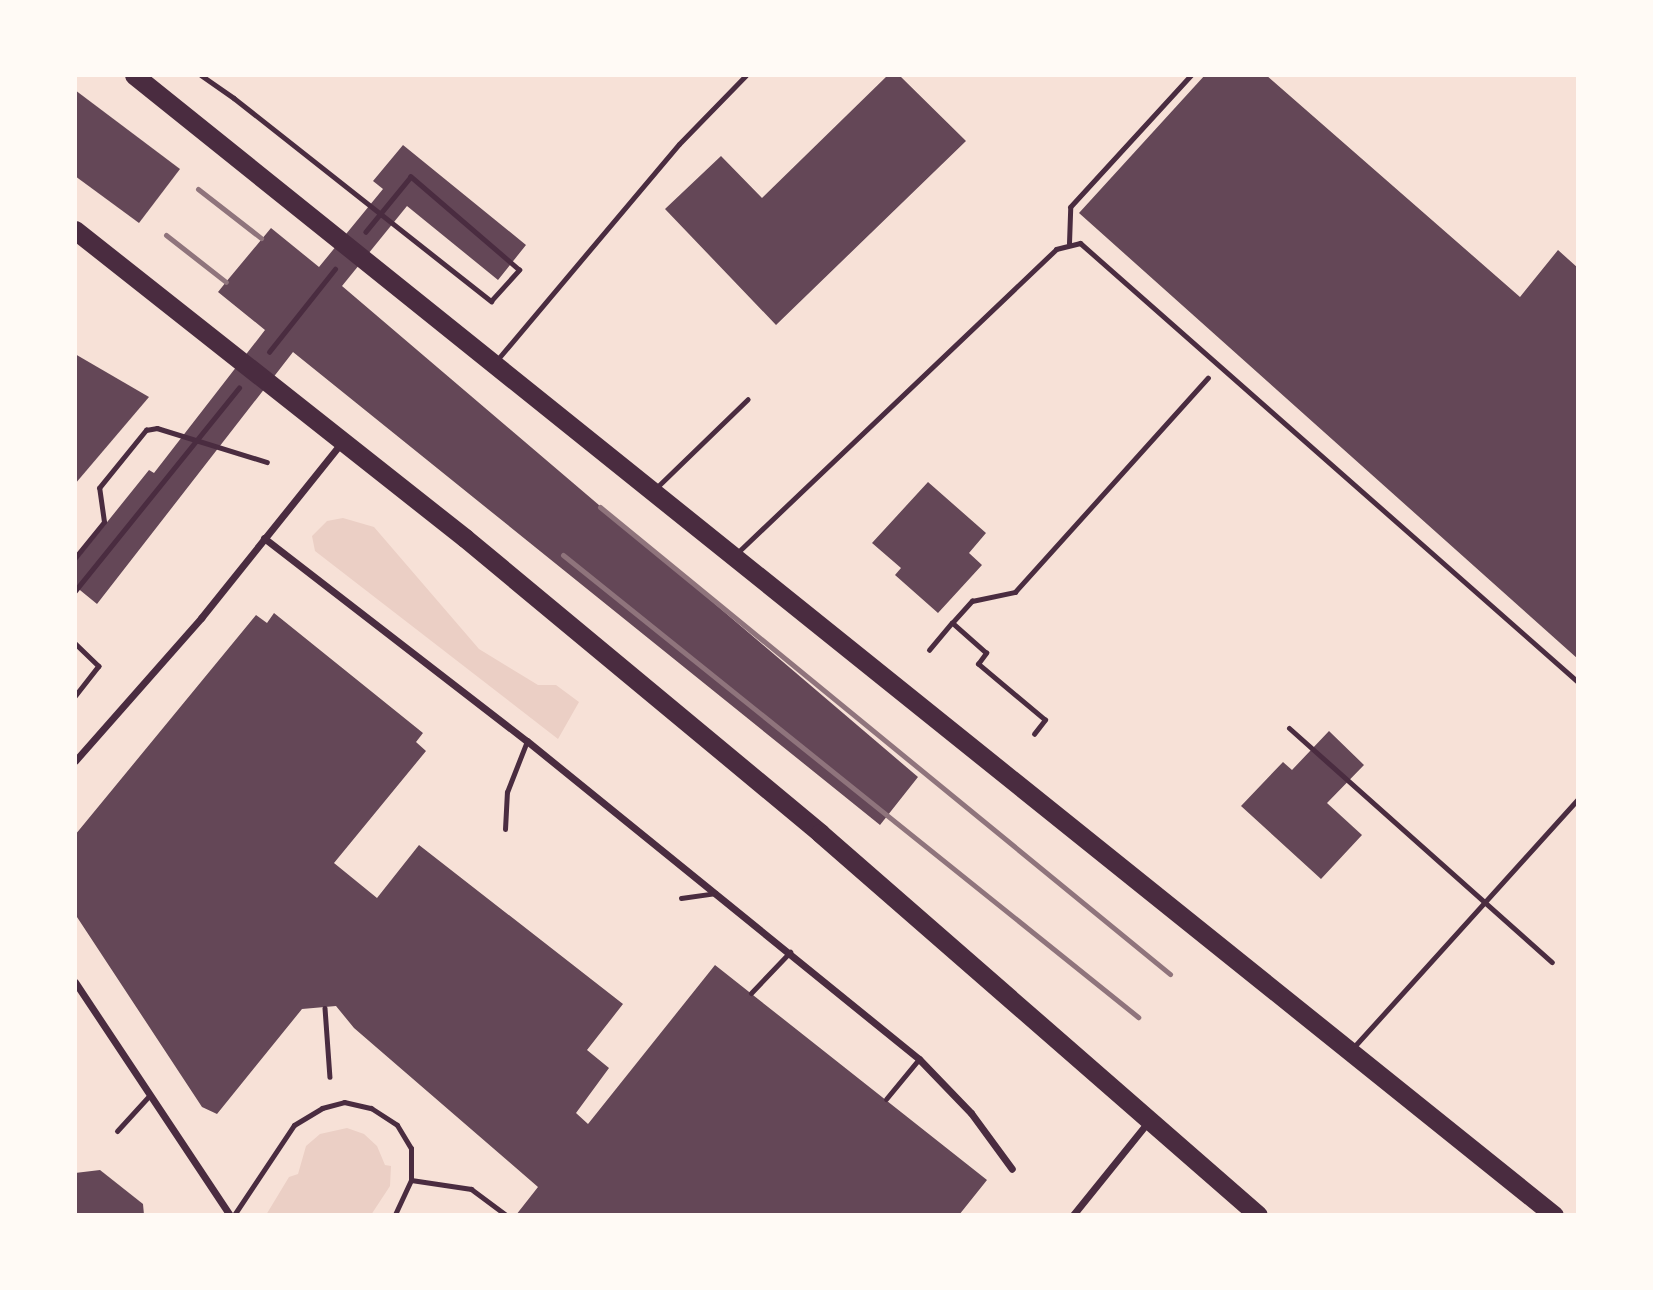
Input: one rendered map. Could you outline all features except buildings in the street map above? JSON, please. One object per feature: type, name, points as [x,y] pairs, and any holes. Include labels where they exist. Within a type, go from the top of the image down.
[{"type":"highway","points":[[134,75],[1554,1215]]},
{"type":"highway","points":[[75,230],[342,442],[820,833],[1258,1215]]},
{"type":"street","points":[[75,761],[201,618],[342,442]]},
{"type":"street","points":[[264,538],[527,741],[919,1059],[971,1113],[1013,1169]]},
{"type":"street","points":[[75,982],[148,1097],[232,1215]]},
{"type":"street","points":[[1073,1215],[1148,1121]]},
{"type":"lane","points":[[495,363],[660,165],[746,75]]},
{"type":"lane","points":[[1069,243],[1070,207],[1191,75]]},
{"type":"lane","points":[[734,557],[1056,249],[1069,243],[1080,243],[1578,682]]},
{"type":"lane","points":[[653,491],[748,399]]},
{"type":"lane","points":[[1289,728],[1552,962]]},
{"type":"lane","points":[[505,829],[507,792],[527,741]]},
{"type":"lane","points":[[1350,1051],[1578,799]]},
{"type":"lane","points":[[681,898],[716,893]]},
{"type":"lane","points":[[751,993],[790,952]]},
{"type":"lane","points":[[886,1100],[919,1059]]},
{"type":"lane","points":[[117,1130],[148,1097]]},
{"type":"lane","points":[[232,1215],[294,1125],[322,1108],[344,1102],[371,1108],[397,1125],[411,1148],[411,1180],[395,1215]]},
{"type":"lane","points":[[411,1180],[471,1189],[506,1215]]},
{"type":"path","points":[[201,75],[491,301],[519,270],[411,177]]},
{"type":"path","points":[[261,362],[278,341]]},
{"type":"path","points":[[929,650],[972,601],[1015,592],[1208,379],[1211,357]]},
{"type":"path","points":[[75,591],[243,384]]},
{"type":"path","points":[[75,558],[104,522],[99,488],[146,430],[157,428],[267,462]]},
{"type":"path","points":[[952,623],[986,653],[978,664],[1045,720],[1034,734]]},
{"type":"path","points":[[75,643],[99,666],[75,697]]},
{"type":"path","points":[[325,1007],[330,1077]]},
{"type":"shaded area","points":[[343,518],[374,527],[479,649],[538,685],[556,685],[579,702],[558,739],[315,551],[312,536],[327,521]]},
{"type":"shaded area","points":[[347,1128],[364,1134],[377,1146],[385,1165],[391,1166],[390,1186],[371,1215],[266,1215],[289,1177],[298,1174],[306,1146],[320,1134]]},
{"type":"railway","points":[[198,189],[261,238]]},
{"type":"railway","points":[[166,235],[226,282]]},
{"type":"railway","points":[[600,507],[1170,974]]},
{"type":"railway","points":[[563,555],[1138,1017]]}]
